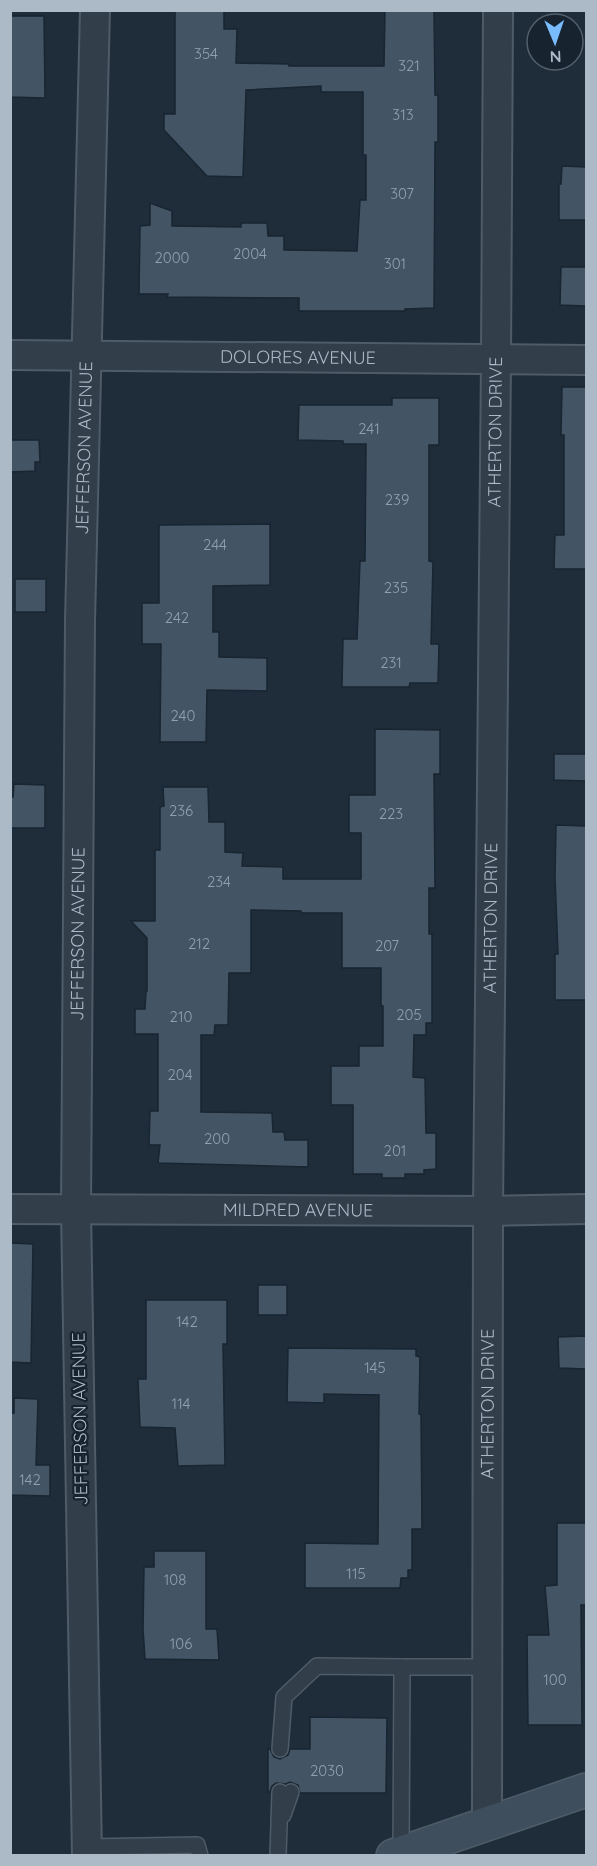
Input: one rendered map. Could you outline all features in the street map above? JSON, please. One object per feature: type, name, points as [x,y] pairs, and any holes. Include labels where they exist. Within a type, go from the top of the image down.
[{"type":"main road","points":[[397,1854],[586,1790]]},
{"type":"street","name":"JEFFERSON AVENUE","points":[[87,1851],[76,1210],[80,621],[96,10]]},
{"type":"street","name":"ATHERTON DRIVE","points":[[487,1824],[488,1211],[498,10]]},
{"type":"street","name":"DOLORES AVENUE","points":[[10,355],[586,360]]},
{"type":"street","name":"MILDRED AVENUE","points":[[10,1209],[488,1211],[586,1209]]},
{"type":"lane","points":[[281,1749],[284,1696],[317,1666],[488,1667]]},
{"type":"lane","points":[[397,1854],[402,1667]]},
{"type":"lane","points":[[278,1856],[281,1792]]},
{"type":"lane","points":[[87,1851],[197,1845],[200,1856]]},
{"type":"building","points":[[175,10],[224,10],[224,29],[237,29],[236,63],[289,64],[289,66],[384,66],[385,10],[434,10],[438,142],[435,142],[434,308],[405,309],[405,311],[299,311],[299,298],[167,297],[168,294],[139,294],[140,226],[150,225],[150,203],[172,211],[172,226],[241,227],[241,223],[267,223],[268,236],[284,236],[284,250],[357,251],[360,200],[366,200],[363,92],[321,92],[321,86],[246,90],[243,177],[207,176],[164,130],[164,114],[175,114]]},
{"type":"building","points":[[10,16],[44,16],[45,98],[10,97]]},
{"type":"building","points":[[562,166],[586,167],[586,220],[559,220],[559,184],[561,184]]},
{"type":"building","points":[[561,267],[586,267],[586,306],[560,305]]},
{"type":"building","points":[[562,387],[586,387],[586,569],[554,569],[555,535],[564,535]]},
{"type":"building","points":[[392,398],[439,398],[439,445],[429,445],[429,561],[433,562],[431,644],[439,644],[438,683],[410,683],[409,687],[342,687],[343,639],[357,639],[360,561],[365,561],[366,444],[298,440],[299,405],[392,405]]},
{"type":"building","points":[[10,440],[39,440],[40,462],[35,462],[35,471],[10,472]]},
{"type":"building","points":[[270,524],[270,585],[213,586],[213,632],[219,632],[219,657],[267,658],[267,691],[207,690],[206,742],[160,742],[161,644],[142,644],[142,603],[159,603],[159,525]]},
{"type":"building","points":[[15,579],[46,579],[46,612],[15,612]]},
{"type":"building","points":[[375,729],[440,730],[440,774],[434,774],[435,888],[429,888],[429,934],[432,934],[432,1023],[426,1023],[426,1035],[414,1035],[413,1077],[425,1078],[426,1133],[436,1133],[436,1169],[424,1170],[424,1174],[405,1174],[405,1178],[382,1178],[382,1174],[353,1174],[353,1105],[331,1105],[331,1066],[359,1066],[359,1046],[383,1046],[381,968],[342,968],[342,913],[301,913],[301,911],[251,910],[251,973],[229,973],[228,1025],[215,1025],[214,1035],[201,1035],[201,1112],[272,1113],[273,1132],[284,1132],[285,1140],[308,1140],[308,1167],[158,1163],[160,1145],[149,1145],[150,1111],[158,1111],[158,1034],[135,1034],[135,1009],[145,1009],[147,938],[131,921],[155,921],[155,850],[160,850],[160,807],[164,806],[163,787],[208,787],[209,822],[225,822],[225,852],[243,853],[242,866],[283,867],[283,879],[361,879],[361,833],[349,833],[349,795],[375,795]]},
{"type":"building","points":[[554,754],[586,754],[586,781],[554,780]]},
{"type":"building","points":[[14,784],[45,785],[45,828],[10,828],[10,797],[13,797]]},
{"type":"building","points":[[556,825],[586,826],[586,1000],[555,1000],[555,954],[558,954],[555,877]]},
{"type":"building","points":[[10,1243],[33,1244],[31,1363],[10,1362]]},
{"type":"building","points":[[258,1285],[287,1285],[287,1315],[258,1315]]},
{"type":"building","points":[[146,1300],[227,1300],[227,1344],[223,1344],[225,1465],[178,1466],[175,1428],[140,1427],[138,1379],[146,1379]]},
{"type":"building","points":[[586,1336],[586,1369],[559,1368],[558,1337]]},
{"type":"building","points":[[288,1348],[416,1349],[416,1356],[420,1357],[422,1529],[412,1529],[412,1570],[408,1570],[408,1578],[401,1578],[400,1588],[305,1588],[305,1543],[378,1544],[379,1395],[324,1394],[324,1403],[287,1402]]},
{"type":"building","points":[[14,1398],[38,1399],[36,1465],[50,1465],[50,1496],[10,1495],[10,1413],[14,1413]]},
{"type":"building","points":[[557,1523],[586,1523],[586,1605],[581,1605],[582,1725],[528,1725],[527,1635],[549,1635],[545,1586],[557,1585]]},
{"type":"building","points":[[154,1551],[206,1551],[206,1629],[217,1629],[219,1660],[145,1659],[144,1567],[154,1567]]},
{"type":"building","points":[[310,1717],[387,1718],[386,1793],[300,1793],[298,1785],[290,1782],[276,1783],[268,1792],[268,1749],[274,1757],[280,1759],[288,1755],[290,1749],[310,1749]]}]
